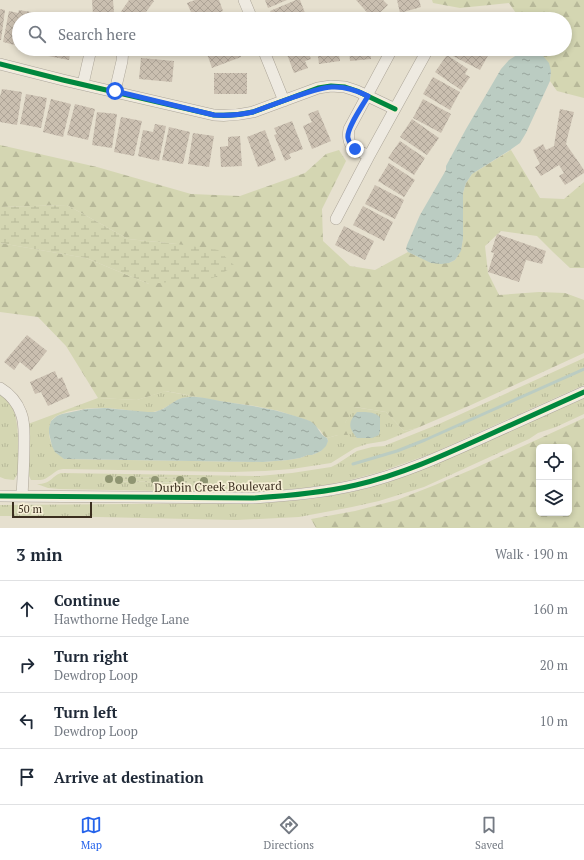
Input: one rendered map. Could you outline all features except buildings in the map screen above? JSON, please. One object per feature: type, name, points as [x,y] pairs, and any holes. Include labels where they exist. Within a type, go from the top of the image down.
[{"type":"street","points":[[244,0],[249,12]]},
{"type":"street","points":[[84,84],[90,56]]},
{"type":"street","points":[[115,91],[123,56]]},
{"type":"street","points":[[266,56],[284,101]]},
{"type":"street","points":[[369,156],[355,149],[350,144],[348,137],[349,129],[388,56]]},
{"type":"street","points":[[336,219],[424,56]]},
{"type":"street","points":[[0,64],[214,115],[229,116],[253,112],[318,88],[331,86],[358,90],[395,109]]},
{"type":"street","points":[[0,388],[15,401],[23,420],[24,463],[22,496]]},
{"type":"street","name":"Durbin Creek Boulevard","points":[[0,496],[253,498],[328,491],[355,486],[416,467],[584,392]]},
{"type":"green space","points":[[432,0],[584,0],[584,98],[557,91],[550,81],[551,71],[543,56],[572,56],[572,12],[515,12],[509,3],[460,8],[433,3]]},
{"type":"green space","points":[[0,145],[97,167],[191,194],[240,196],[305,173],[326,154],[339,150],[346,161],[322,209],[323,241],[350,266],[375,270],[408,252],[432,263],[449,263],[455,260],[461,250],[463,239],[463,193],[466,183],[472,174],[511,150],[540,198],[564,199],[584,182],[584,268],[570,268],[537,236],[501,231],[485,246],[488,273],[499,295],[539,292],[565,293],[584,300],[584,353],[471,405],[417,428],[404,431],[386,412],[355,407],[345,423],[348,435],[338,435],[327,438],[309,421],[279,411],[255,406],[218,401],[166,391],[137,400],[98,398],[66,346],[38,317],[0,312],[0,243],[86,258],[149,284],[177,244],[128,239],[67,205],[0,207]]},
{"type":"green space","points":[[67,205],[128,239],[218,250],[235,266],[213,278],[149,284],[86,258],[0,243],[0,207]]},
{"type":"green space","points":[[584,358],[584,385],[433,453],[380,472],[350,480],[320,486],[264,492],[59,489],[48,488],[37,484],[46,483],[61,473],[259,476],[292,473],[331,467],[357,451],[372,447],[384,446],[439,424]],"holes":[[[104,477],[207,478],[209,481],[183,483],[104,481],[103,479]]]},
{"type":"green space","points":[[165,391],[196,397],[182,398],[163,409],[153,412],[104,408],[84,409],[61,414],[51,421],[49,435],[51,443],[64,459],[263,462],[300,458],[321,451],[328,441],[327,438],[338,435],[354,407],[386,412],[404,431],[417,428],[385,441],[355,448],[331,463],[292,469],[232,472],[60,469],[44,479],[31,480],[28,469],[28,424],[98,398],[137,400]]},
{"type":"green space","points":[[0,395],[13,409],[17,423],[18,473],[14,480],[0,477]]},
{"type":"green space","points":[[584,398],[584,414],[556,427],[538,433],[529,439],[424,487],[379,501],[352,507],[299,517],[236,520],[0,516],[0,505],[265,503],[312,499],[352,492],[395,480],[438,463]]},
{"type":"green space","points":[[584,418],[584,528],[316,528],[311,519],[355,511],[397,500],[435,485]]},
{"type":"green space","points":[[104,477],[207,478],[209,481],[207,483],[104,481]]},
{"type":"water","points":[[515,56],[543,56],[549,63],[551,71],[550,81],[520,143],[472,174],[466,183],[463,193],[463,239],[461,251],[455,260],[449,263],[431,263],[408,252],[406,249],[407,245],[420,215],[446,170],[446,166],[466,129],[501,69],[509,60]]},
{"type":"water","points":[[189,397],[200,397],[258,407],[305,419],[313,423],[328,441],[326,446],[321,451],[312,455],[288,460],[263,462],[64,459],[55,452],[52,446],[49,433],[51,421],[62,414],[86,409],[105,408],[155,412],[177,400]]},
{"type":"water","points":[[357,412],[372,413],[380,417],[379,435],[372,438],[357,438],[350,425]]},
{"type":"waterway","points":[[353,464],[397,451],[425,440],[584,369]]},
{"type":"cycle path","points":[[0,64],[214,115],[234,115],[253,112],[318,88],[331,86],[345,87],[357,91],[395,109]]},
{"type":"cycle path","points":[[0,496],[253,498],[330,490],[372,481],[421,464],[584,392]]},
{"type":"route","points":[[115,91],[214,115],[229,116],[253,112],[318,88],[331,86],[358,90],[368,96],[349,129],[348,137],[350,144],[355,149]]}]
